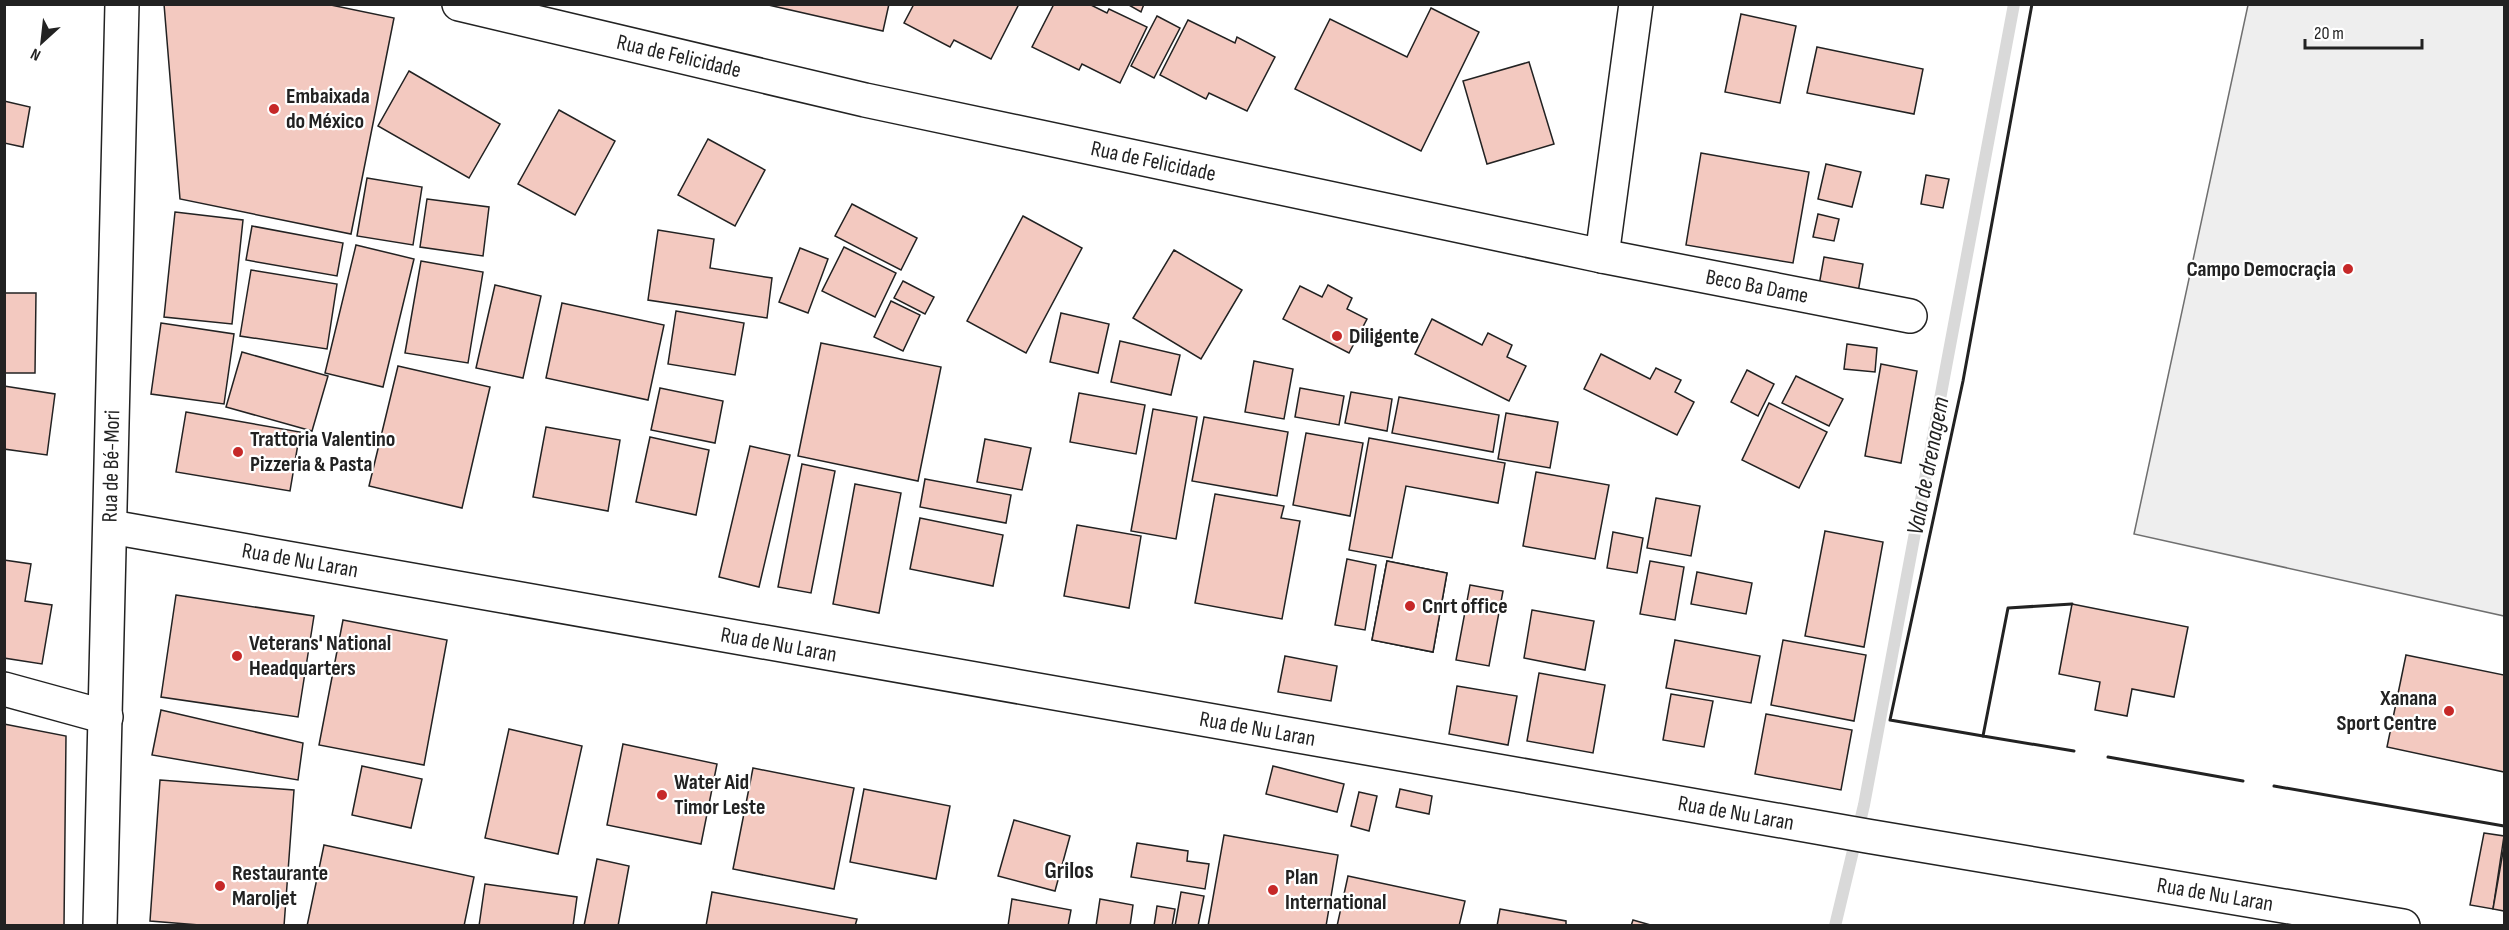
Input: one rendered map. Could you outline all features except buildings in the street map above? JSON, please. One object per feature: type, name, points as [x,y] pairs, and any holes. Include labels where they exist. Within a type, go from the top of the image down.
[{"type":"street","name":"Rua de Bé-Mori","points":[[100,926],[122,4]]},
{"type":"street","name":"Rua de Felicidade","points":[[459,4],[865,100],[1602,256]]},
{"type":"street","points":[[1602,256],[1636,4]]},
{"type":"street","name":"Beco Ba Dame","points":[[1602,256],[1910,316]]},
{"type":"street","name":"Rua de Nu Laran","points":[[111,527],[1855,834],[2403,926]]},
{"type":"street","points":[[4,689],[106,717]]},
{"type":"shaded area","name":"Campo Democraçia","points":[[2248,5],[2504,5],[2504,616],[2134,534]]},
{"type":"waterway","name":"Vala de drenagem","points":[[1835,926],[1864,805],[2014,4]]},
{"type":"wall","points":[[1983,736],[1890,720],[1963,381],[2032,4]]},
{"type":"wall","points":[[2072,604],[2008,608],[1983,736],[2074,751]]},
{"type":"wall","points":[[2108,757],[2243,781]]},
{"type":"wall","points":[[2274,786],[2504,826]]},
{"type":"place","name":"Embaixada do México","points":[[274,109]]},
{"type":"place","name":"Campo Democraçia","points":[[2348,269]]},
{"type":"place","name":"Diligente","points":[[1337,336]]},
{"type":"place","name":"Trattoria Valentino Pizzeria & Pasta","points":[[238,452]]},
{"type":"place","name":"Cnrt office","points":[[1410,606]]},
{"type":"place","name":"Veterans' National Headquarters","points":[[237,656]]},
{"type":"place","name":"Xanana Sport Centre","points":[[2449,711]]},
{"type":"place","name":"Water Aid Timor Leste","points":[[662,795]]},
{"type":"place","name":"Restaurante Maroljet","points":[[220,886]]},
{"type":"place","name":"Plan International","points":[[1273,890]]},
{"type":"district","name":"Grilos","points":[[1069,870]]}]
